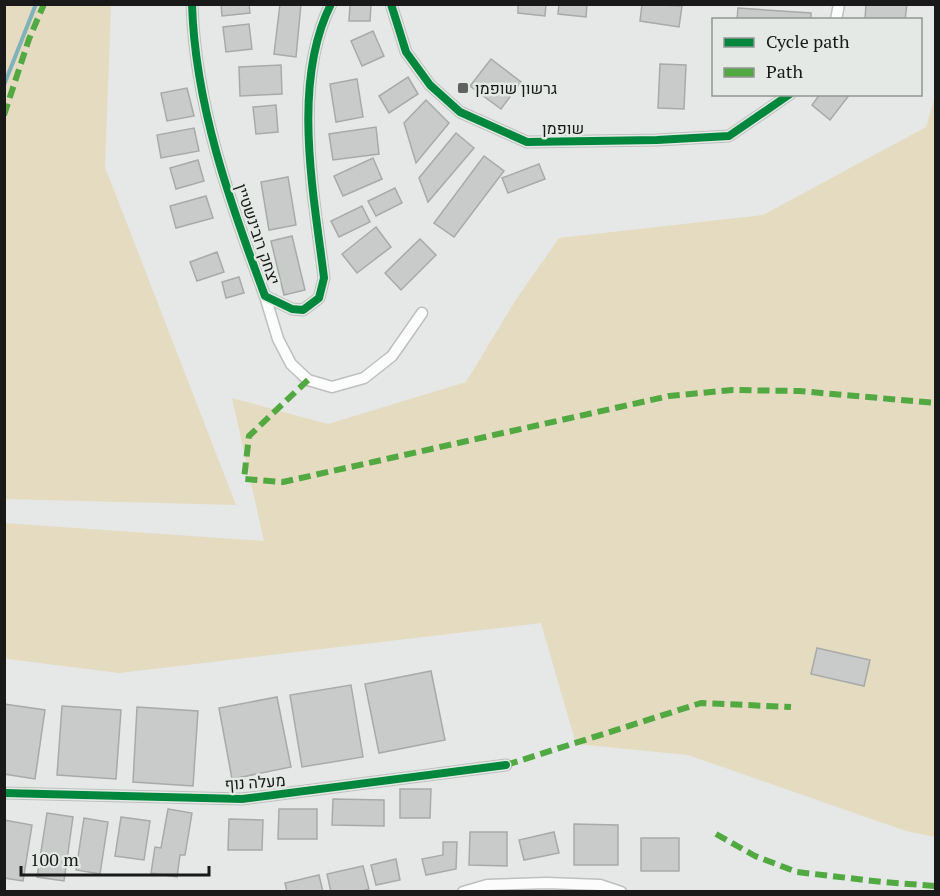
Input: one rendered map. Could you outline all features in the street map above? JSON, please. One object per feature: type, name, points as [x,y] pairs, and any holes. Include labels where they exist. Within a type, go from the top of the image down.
[{"type":"street","name":"יצחק רובינשטיין","points":[[192,4],[196,60],[219,160],[247,248],[265,296],[292,309],[303,310],[319,298],[324,278],[309,147],[309,114],[312,62],[316,43],[331,4]]},
{"type":"street","name":"שופמן","points":[[391,4],[406,52],[430,86],[460,112],[527,142],[657,140],[729,136],[787,96]]},
{"type":"street","points":[[265,296],[278,339],[291,364],[308,380],[332,387],[364,378],[392,356],[422,313]]},
{"type":"street","name":"מעלה נוף","points":[[4,793],[242,799],[506,765]]},
{"type":"street","points":[[463,891],[487,885],[547,883],[600,885],[621,891]]},
{"type":"shaded area","points":[[5,4],[111,5],[105,167],[236,505],[5,499]]},
{"type":"shaded area","points":[[935,96],[935,837],[906,831],[688,755],[576,744],[541,623],[119,673],[8,659],[4,655],[4,523],[264,541],[232,398],[328,424],[466,382],[517,298],[559,238],[763,215],[926,127]]},
{"type":"building","points":[[221,4],[249,4],[250,13],[222,16]]},
{"type":"building","points":[[280,4],[301,4],[296,57],[274,54]]},
{"type":"building","points":[[350,4],[371,4],[370,21],[349,21]]},
{"type":"building","points":[[518,4],[546,4],[545,16],[518,13]]},
{"type":"building","points":[[559,4],[587,4],[586,17],[558,14]]},
{"type":"building","points":[[642,4],[682,6],[679,27],[640,21]]},
{"type":"building","points":[[866,4],[907,4],[905,18],[865,18]]},
{"type":"building","points":[[738,8],[811,13],[811,18],[737,18]]},
{"type":"building","points":[[249,24],[252,49],[226,52],[223,27]]},
{"type":"building","points":[[373,31],[384,56],[362,66],[351,41]]},
{"type":"building","points":[[491,59],[521,82],[501,109],[470,86]]},
{"type":"building","points":[[660,64],[686,65],[684,109],[658,108]]},
{"type":"building","points":[[281,65],[282,94],[240,96],[239,67]]},
{"type":"building","points":[[408,77],[418,94],[389,113],[379,96]]},
{"type":"building","points":[[357,79],[363,117],[336,122],[330,84]]},
{"type":"building","points":[[187,88],[194,116],[167,121],[161,93]]},
{"type":"building","points":[[819,96],[848,96],[830,120],[812,105]]},
{"type":"building","points":[[426,100],[449,123],[416,163],[404,123]]},
{"type":"building","points":[[276,105],[278,132],[256,134],[253,107]]},
{"type":"building","points":[[376,127],[379,154],[333,160],[329,134]]},
{"type":"building","points":[[194,128],[199,151],[161,158],[157,135]]},
{"type":"building","points":[[456,133],[474,148],[428,202],[419,178]]},
{"type":"building","points":[[484,156],[504,171],[454,237],[434,223]]},
{"type":"building","points":[[373,158],[382,179],[343,196],[334,176]]},
{"type":"building","points":[[198,160],[204,181],[176,189],[170,168]]},
{"type":"building","points":[[539,164],[545,179],[508,193],[502,178]]},
{"type":"building","points":[[288,177],[296,225],[269,230],[261,182]]},
{"type":"building","points":[[395,188],[402,203],[376,216],[368,201]]},
{"type":"building","points":[[206,196],[213,218],[176,228],[170,206]]},
{"type":"building","points":[[362,206],[370,222],[339,237],[331,221]]},
{"type":"building","points":[[376,227],[391,247],[357,273],[342,254]]},
{"type":"building","points":[[292,236],[305,290],[284,295],[271,241]]},
{"type":"building","points":[[420,239],[436,255],[401,290],[385,273]]},
{"type":"building","points":[[217,252],[224,272],[197,281],[190,262]]},
{"type":"building","points":[[239,277],[244,293],[226,298],[222,282]]},
{"type":"building","points":[[817,648],[870,660],[864,686],[811,674]]},
{"type":"building","points":[[431,671],[445,740],[379,753],[365,684]]},
{"type":"building","points":[[351,685],[363,757],[302,767],[290,695]]},
{"type":"building","points":[[277,697],[291,767],[232,779],[219,708]]},
{"type":"building","points":[[4,704],[45,710],[35,779],[4,774]]},
{"type":"building","points":[[62,706],[121,710],[116,779],[57,775]]},
{"type":"building","points":[[137,707],[198,711],[193,786],[133,782]]},
{"type":"building","points":[[400,789],[431,789],[430,818],[400,818]]},
{"type":"building","points":[[333,799],[384,800],[384,826],[332,825]]},
{"type":"building","points":[[168,809],[192,813],[185,855],[180,855],[177,877],[151,873],[155,847],[161,848]]},
{"type":"building","points":[[279,809],[317,809],[317,839],[278,839]]},
{"type":"building","points":[[47,813],[73,817],[64,881],[37,877]]},
{"type":"building","points":[[121,817],[150,821],[144,860],[115,856]]},
{"type":"building","points":[[84,818],[108,822],[100,874],[76,870]]},
{"type":"building","points":[[229,819],[263,820],[262,850],[228,850]]},
{"type":"building","points":[[4,820],[32,825],[23,881],[4,878]]},
{"type":"building","points":[[574,824],[618,825],[618,865],[574,865]]},
{"type":"building","points":[[470,832],[507,832],[507,866],[469,865]]},
{"type":"building","points":[[554,832],[559,853],[524,860],[519,840]]},
{"type":"building","points":[[641,838],[679,838],[679,871],[641,871]]},
{"type":"building","points":[[443,842],[457,842],[456,869],[426,875],[422,859],[443,855]]},
{"type":"building","points":[[396,859],[400,880],[376,885],[371,865]]},
{"type":"building","points":[[363,866],[369,889],[359,892],[331,892],[327,874]]},
{"type":"building","points":[[319,875],[323,892],[287,892],[285,883]]},
{"type":"waterway","points":[[4,85],[36,4]]},
{"type":"marked path","points":[[4,115],[29,39],[44,4]]},
{"type":"marked path","points":[[308,380],[249,436],[244,479],[283,482],[669,396],[732,390],[799,391],[936,403]]},
{"type":"marked path","points":[[506,765],[701,703],[791,707]]},
{"type":"marked path","points":[[716,834],[755,856],[797,872],[936,886]]},
{"type":"cycle path","points":[[192,4],[195,42],[207,116],[227,189],[252,261],[265,296],[292,309],[303,310],[319,298],[324,278],[311,176],[309,104],[312,68],[319,35],[331,4]]},
{"type":"cycle path","points":[[391,4],[406,52],[430,85],[460,112],[527,142],[657,140],[729,136],[787,96]]},
{"type":"cycle path","points":[[4,793],[242,799],[506,765]]},
{"type":"place","name":"גרשון שופמן","points":[[463,88]]}]
